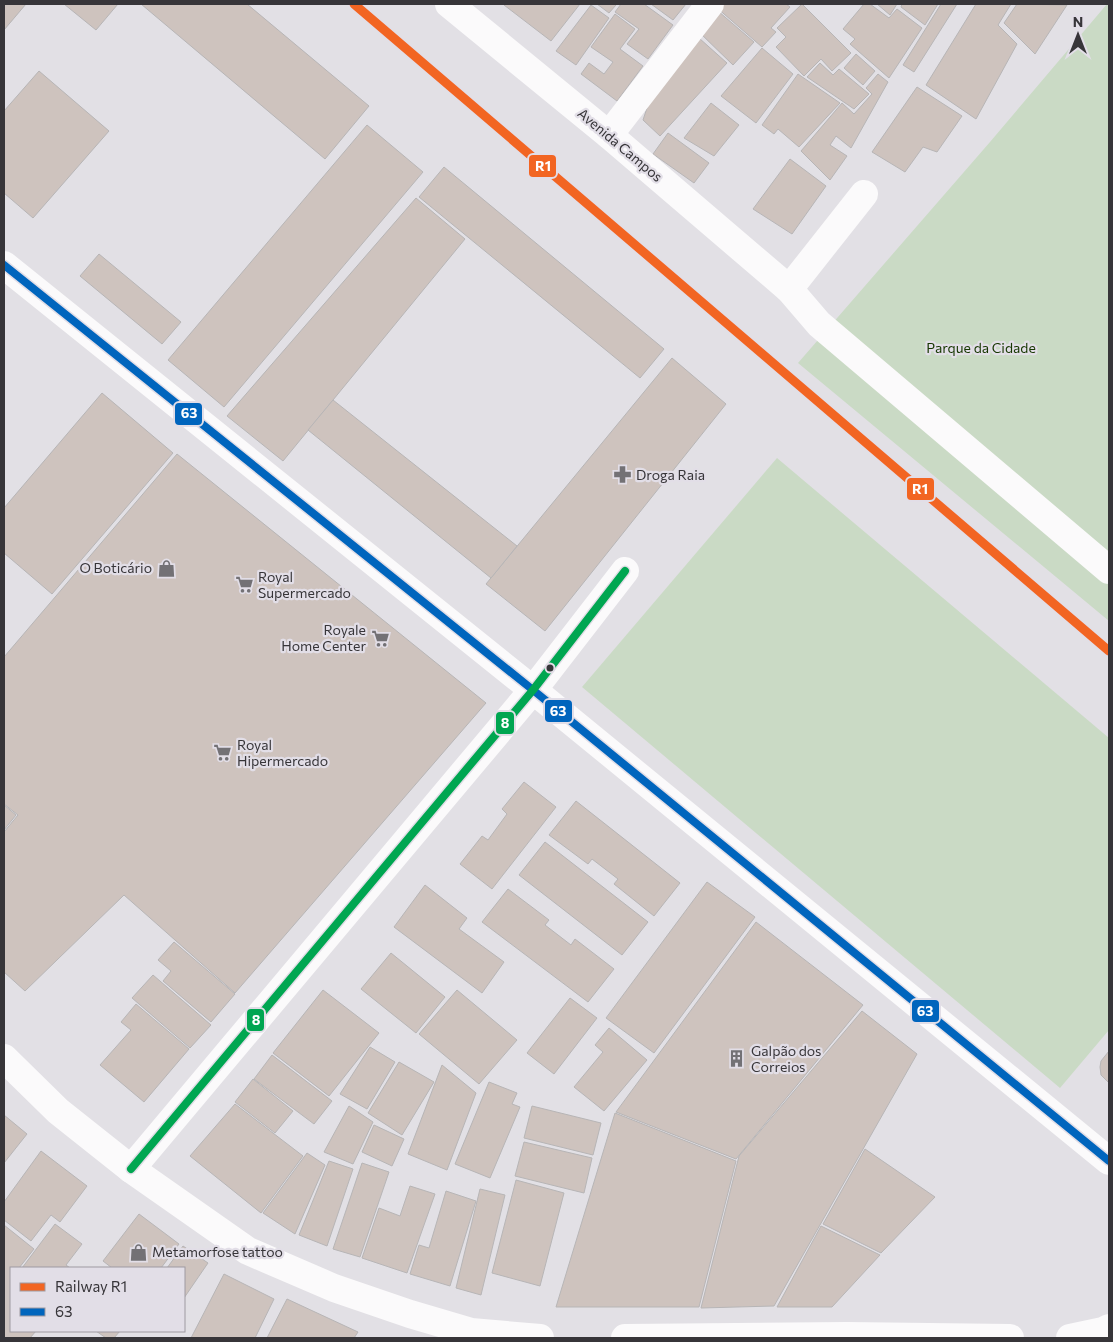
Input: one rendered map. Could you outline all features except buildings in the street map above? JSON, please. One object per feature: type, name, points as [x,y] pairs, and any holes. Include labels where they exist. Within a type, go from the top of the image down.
[{"type":"main road","name":"Avenida Campos","points":[[450,4],[609,135],[788,289],[819,324],[1109,570]]},
{"type":"main road","points":[[609,135],[710,4]]},
{"type":"main road","points":[[788,289],[864,194]]},
{"type":"main road","points":[[4,265],[533,690],[1109,1161]]},
{"type":"main road","points":[[131,1169],[533,690],[625,571]]},
{"type":"main road","points":[[4,1058],[58,1111],[131,1169],[248,1251],[334,1288],[469,1335],[540,1338]]},
{"type":"main road","points":[[1070,1338],[1109,1328]]},
{"type":"main road","points":[[625,1338],[847,1336],[1010,1338]]},
{"type":"main road","points":[[1085,1338],[1109,1337]]},
{"type":"green space","name":"Parque da Cidade","points":[[1107,4],[1109,4],[1109,621],[798,363]]},
{"type":"green space","points":[[777,458],[1109,738],[1109,1030],[1060,1088],[582,687]]},
{"type":"rail line","name":"R1","points":[[354,4],[1109,651]]},
{"type":"transit line","name":"63","points":[[4,265],[533,690],[1109,1161]]},
{"type":"transit line","name":"8","points":[[131,1169],[533,690],[625,571]]},
{"type":"place","name":"Droga Raia","points":[[622,475]]},
{"type":"place","name":"O Boticário","points":[[166,568]]},
{"type":"place","name":"Royal Supermercado","points":[[244,585]]},
{"type":"place","name":"Royale Home Center","points":[[380,638]]},
{"type":"place","name":"Royal Hipermercado","points":[[223,753]]},
{"type":"place","name":"Galpão dos Correios","points":[[737,1059]]},
{"type":"place","name":"Metamorfose tattoo","points":[[138,1252]]}]
